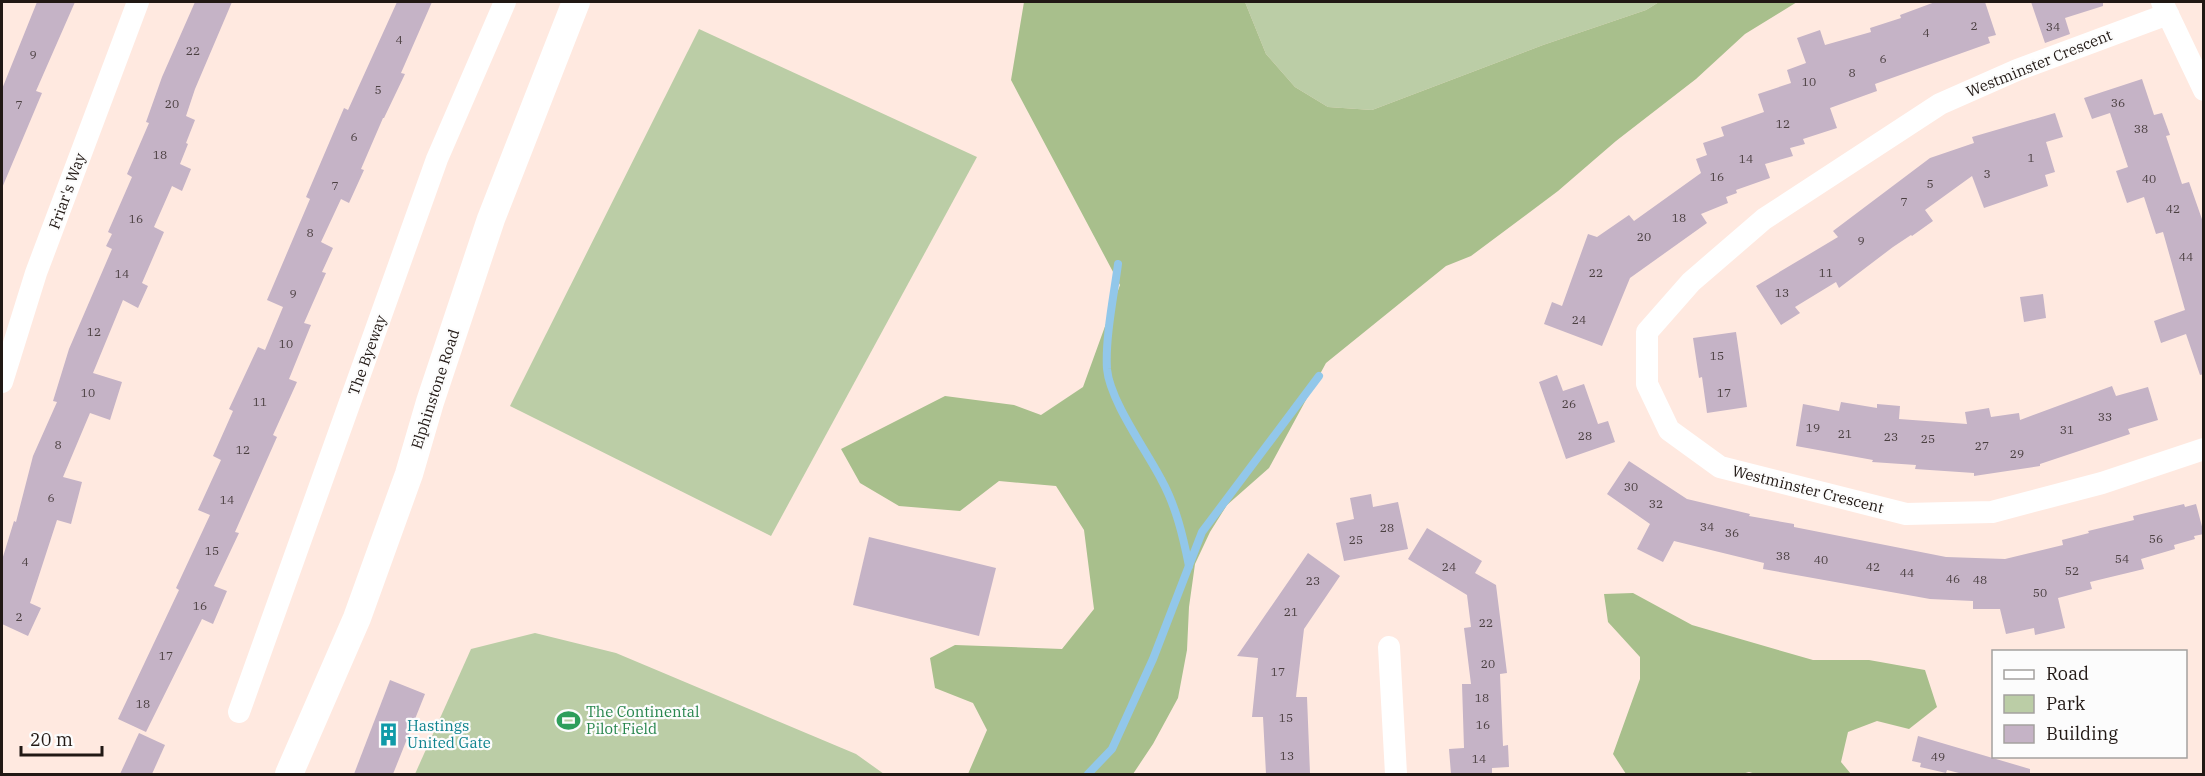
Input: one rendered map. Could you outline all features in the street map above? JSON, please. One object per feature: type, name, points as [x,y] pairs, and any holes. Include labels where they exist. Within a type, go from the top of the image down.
[{"type":"street","name":"Friar's Way","points":[[2,382],[36,273],[138,2]]},
{"type":"street","name":"The Byeway","points":[[239,712],[437,159],[504,2]]},
{"type":"street","name":"Elphinstone Road","points":[[289,774],[357,618],[409,474],[430,402],[491,219],[576,2]]},
{"type":"street","points":[[2165,8],[2204,90]]},
{"type":"street","name":"Westminster Crescent","points":[[2165,8],[1940,104],[1764,219],[1691,282],[1647,332],[1647,384],[1669,430],[1720,467],[1906,514],[1992,512],[2102,483],[2204,449]]},
{"type":"street","points":[[1389,647],[1396,774]]},
{"type":"green space","points":[[1024,2],[1245,2],[1266,54],[1295,87],[1328,107],[1372,110],[1543,45],[1646,10],[1659,2],[1797,2],[1745,34],[1696,79],[1616,141],[1558,191],[1471,256],[1446,266],[1326,363],[1269,468],[1227,505],[1210,532],[1195,564],[1189,607],[1187,650],[1178,698],[1153,744],[1133,774],[968,774],[987,730],[973,703],[935,688],[930,658],[955,645],[1062,649],[1094,609],[1084,530],[1056,486],[999,481],[960,511],[899,506],[860,483],[841,449],[945,396],[1014,405],[1041,415],[1083,387],[1120,285],[1011,80]]},
{"type":"green space","points":[[1245,2],[1659,2],[1646,10],[1543,45],[1372,110],[1328,107],[1295,87],[1266,54]]},
{"type":"green space","points":[[699,29],[977,157],[771,536],[510,406]]},
{"type":"green space","points":[[1633,593],[1692,625],[1813,660],[1869,660],[1925,670],[1937,707],[1909,729],[1877,721],[1848,732],[1841,762],[1851,774],[1756,774],[1749,772],[1742,774],[1626,774],[1613,754],[1640,679],[1640,657],[1608,622],[1604,594]]},
{"type":"green space","points":[[535,633],[616,653],[856,754],[884,774],[415,774],[471,649]]},
{"type":"building","points":[[37,2],[75,2],[36,91],[42,93],[2,188],[2,89]]},
{"type":"building","points":[[195,2],[232,2],[186,116],[195,120],[180,164],[191,169],[182,191],[172,186],[154,227],[164,232],[142,283],[148,286],[138,308],[123,300],[93,373],[122,382],[110,420],[90,413],[63,477],[82,482],[71,524],[57,520],[30,603],[41,608],[28,636],[2,624],[2,560],[14,521],[16,522],[33,456],[57,402],[53,401],[69,349],[112,249],[106,246],[112,234],[108,232],[132,177],[127,174],[149,123],[146,122],[162,77]]},
{"type":"building","points":[[397,2],[432,2],[401,73],[405,74],[383,118],[349,203],[341,199],[321,242],[333,248],[322,272],[326,273],[304,323],[311,325],[289,379],[297,382],[273,435],[277,437],[235,532],[239,533],[214,586],[227,591],[213,624],[202,619],[146,732],[118,719],[179,590],[176,588],[210,515],[198,510],[221,460],[213,456],[233,411],[229,409],[258,347],[265,350],[283,307],[267,300],[310,199],[306,197],[344,108],[348,110]]},
{"type":"building","points":[[1935,2],[1985,2],[1996,35],[1988,37],[1990,43],[1875,84],[1877,91],[1830,108],[1837,128],[1803,139],[1805,144],[1790,148],[1793,156],[1765,164],[1770,178],[1736,190],[1737,193],[1726,197],[1728,203],[1701,214],[1707,223],[1630,278],[1602,346],[1544,324],[1552,302],[1562,306],[1588,234],[1597,237],[1629,215],[1634,221],[1701,173],[1696,159],[1707,155],[1703,143],[1724,136],[1721,127],[1764,112],[1758,94],[1791,83],[1787,70],[1806,63],[1797,38],[1820,30],[1825,45],[1871,32],[1870,28],[1901,18],[1900,15]]},
{"type":"building","points":[[2031,2],[2103,2],[2103,6],[2065,18],[2070,34],[2045,43]]},
{"type":"building","points":[[2142,79],[2154,115],[2162,113],[2170,135],[2166,136],[2182,184],[2189,182],[2204,225],[2204,374],[2200,375],[2186,334],[2161,343],[2154,321],[2185,310],[2163,232],[2156,234],[2144,197],[2127,203],[2116,171],[2128,167],[2110,113],[2092,119],[2084,98]]},
{"type":"building","points":[[2055,113],[2063,137],[2046,142],[2055,172],[2045,175],[2048,186],[1984,208],[1972,176],[1925,210],[1933,221],[1893,247],[1839,288],[1836,282],[1795,307],[1800,313],[1781,325],[1756,286],[1838,237],[1833,231],[1930,158],[1974,143],[1972,137]]},
{"type":"building","points":[[2043,294],[2046,318],[2024,322],[2020,297]]},
{"type":"building","points":[[1736,332],[1747,407],[1707,413],[1693,338]]},
{"type":"building","points":[[1557,375],[1563,391],[1584,384],[1598,424],[1608,421],[1615,442],[1566,459],[1539,382]]},
{"type":"building","points":[[2112,386],[2116,396],[2148,387],[2158,420],[2128,429],[2130,434],[2040,464],[2040,466],[1974,476],[1974,473],[1915,469],[1916,465],[1872,462],[1873,460],[1796,446],[1803,404],[1839,411],[1841,402],[1877,408],[1877,404],[1900,406],[1899,419],[1967,424],[1965,412],[1989,408],[1991,417],[2019,413],[2020,420]]},
{"type":"building","points":[[1629,461],[1687,499],[1750,514],[1749,516],[1794,524],[1794,527],[1946,557],[2005,559],[2063,545],[2062,540],[2089,533],[2088,531],[2134,520],[2133,516],[2184,504],[2185,507],[2196,504],[2204,534],[2174,545],[2175,549],[2141,559],[2144,569],[2090,582],[2092,589],[2058,598],[2065,628],[2035,635],[2034,628],[2006,634],[2000,609],[1973,609],[1973,601],[1930,599],[1763,569],[1764,563],[1674,541],[1663,562],[1637,549],[1650,524],[1607,494]]},
{"type":"building","points":[[1371,494],[1373,507],[1398,502],[1408,549],[1344,561],[1336,523],[1354,519],[1350,498]]},
{"type":"building","points":[[1427,528],[1482,561],[1475,573],[1496,585],[1507,673],[1500,674],[1503,746],[1508,745],[1509,767],[1492,768],[1492,774],[1451,774],[1449,749],[1464,748],[1462,684],[1471,684],[1464,628],[1471,627],[1467,595],[1408,559]]},
{"type":"building","points":[[869,537],[996,568],[979,636],[853,605]]},
{"type":"building","points":[[1308,553],[1340,576],[1304,629],[1296,697],[1307,697],[1310,773],[1266,774],[1263,717],[1252,717],[1258,658],[1237,656]]},
{"type":"building","name":"Hastings United Gate","points":[[390,680],[425,694],[393,774],[354,774]]},
{"type":"building","points":[[139,733],[165,745],[152,774],[120,774]]},
{"type":"building","points":[[1918,736],[2030,769],[2030,774],[1963,774],[1947,770],[1946,773],[1920,767],[1921,763],[1912,761]]},
{"type":"waterway","points":[[1118,264],[1107,344],[1107,369],[1110,382],[1121,410],[1171,500],[1189,566]]},
{"type":"waterway","points":[[1088,774],[1112,749],[1153,659],[1202,532],[1319,376]]},
{"type":"place","name":"The Continental Pilot Field","points":[[568,720]]},
{"type":"place","name":"Hastings United Gate","points":[[389,734]]}]
